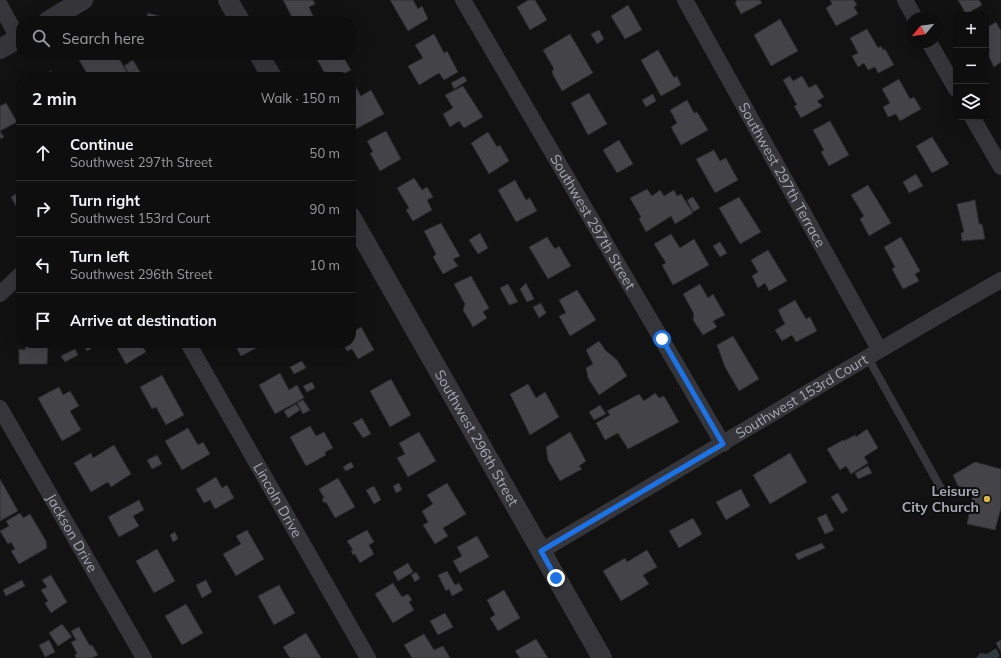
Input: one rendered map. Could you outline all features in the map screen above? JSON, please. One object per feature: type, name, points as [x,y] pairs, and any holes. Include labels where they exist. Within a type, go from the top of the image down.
[{"type":"street","points":[[56,16],[83,0]]},
{"type":"street","points":[[228,0],[237,16]]},
{"type":"street","name":"Southwest 297th Street","points":[[463,0],[723,444]]},
{"type":"street","name":"Southwest 297th Terrace","points":[[685,0],[873,353]]},
{"type":"street","points":[[905,0],[912,12]]},
{"type":"street","points":[[0,5],[16,31]]},
{"type":"street","points":[[0,49],[16,40]]},
{"type":"street","points":[[933,48],[954,84]]},
{"type":"street","points":[[262,60],[269,72]]},
{"type":"street","points":[[974,120],[1001,166]]},
{"type":"street","name":"Southwest 296th Street","points":[[356,226],[602,658]]},
{"type":"street","points":[[0,294],[16,279]]},
{"type":"street","name":"Southwest 153rd Court","points":[[541,551],[723,444],[873,353],[1001,280]]},
{"type":"street","name":"Lincoln Drive","points":[[191,348],[368,658]]},
{"type":"street","name":"Jackson Drive","points":[[0,408],[144,658]]},
{"type":"lane","points":[[873,353],[942,492]]},
{"type":"shaded area","points":[[996,648],[1000,656],[997,658],[976,658],[980,653],[987,654]]},
{"type":"building","points":[[283,0],[313,0],[315,4],[309,7],[313,16],[291,16]]},
{"type":"building","points":[[390,0],[413,0],[418,9],[422,6],[428,19],[408,31]]},
{"type":"building","points":[[528,0],[535,0],[547,20],[530,30],[517,7]]},
{"type":"building","points":[[737,0],[760,0],[762,3],[741,14],[735,3]]},
{"type":"building","points":[[830,0],[854,0],[857,5],[854,7],[858,14],[836,26],[826,8],[832,4]]},
{"type":"building","points":[[958,0],[979,0],[982,5],[970,12],[965,12]]},
{"type":"building","points":[[628,5],[642,30],[625,39],[611,16]]},
{"type":"building","points":[[148,13],[159,16],[147,16]]},
{"type":"building","points":[[780,19],[798,51],[771,66],[754,35]]},
{"type":"building","points":[[996,22],[1001,31],[1001,62],[994,67],[989,57],[989,26]]},
{"type":"building","points":[[867,29],[878,48],[881,46],[883,50],[885,49],[894,65],[878,73],[875,67],[868,70],[864,63],[858,67],[852,56],[858,53],[850,38]]},
{"type":"building","points":[[599,30],[604,39],[597,44],[591,34]]},
{"type":"building","points":[[434,34],[444,53],[447,51],[458,72],[444,80],[439,73],[419,85],[408,66],[423,58],[415,45]]},
{"type":"building","points":[[570,34],[593,73],[562,91],[553,75],[552,71],[554,69],[543,50]]},
{"type":"building","points":[[658,50],[674,78],[677,76],[681,85],[661,96],[641,60]]},
{"type":"building","points":[[79,60],[120,60],[127,72],[86,72]]},
{"type":"building","points":[[133,60],[140,72],[128,72],[124,66]]},
{"type":"building","points":[[317,60],[345,60],[351,70],[347,72],[324,72]]},
{"type":"building","points":[[464,76],[467,81],[454,89],[451,83]]},
{"type":"building","points":[[790,76],[793,81],[802,76],[809,88],[816,84],[824,97],[817,101],[822,106],[801,118],[794,106],[797,105],[783,80]]},
{"type":"building","points":[[899,79],[910,99],[914,97],[921,109],[900,121],[896,114],[888,117],[883,107],[890,103],[882,89]]},
{"type":"building","points":[[463,86],[483,117],[464,128],[459,121],[450,127],[443,114],[453,108],[445,95]]},
{"type":"building","points":[[356,87],[361,96],[371,90],[384,114],[356,129]]},
{"type":"building","points":[[589,93],[607,124],[588,135],[571,103]]},
{"type":"building","points":[[653,94],[656,101],[646,107],[642,100]]},
{"type":"building","points":[[687,100],[694,113],[697,112],[708,130],[681,145],[671,127],[677,123],[670,110]]},
{"type":"building","points":[[6,103],[16,123],[0,131],[0,106]]},
{"type":"building","points":[[830,121],[849,155],[829,166],[821,152],[824,150],[813,130]]},
{"type":"building","points":[[0,131],[4,137],[0,139]]},
{"type":"building","points":[[386,131],[401,159],[380,171],[370,153],[373,152],[367,141]]},
{"type":"building","points":[[488,132],[497,147],[500,145],[509,161],[489,174],[471,143]]},
{"type":"building","points":[[932,137],[949,164],[932,173],[916,146]]},
{"type":"building","points":[[619,140],[633,164],[617,173],[603,150]]},
{"type":"building","points":[[714,150],[720,161],[726,158],[738,180],[715,193],[696,159]]},
{"type":"building","points":[[916,174],[923,186],[909,193],[903,182]]},
{"type":"building","points":[[414,178],[422,190],[427,187],[433,197],[427,200],[432,210],[413,221],[406,210],[409,208],[397,188]]},
{"type":"building","points":[[515,180],[526,200],[530,198],[537,211],[516,222],[498,190]]},
{"type":"building","points":[[868,185],[891,223],[869,236],[860,219],[864,216],[851,195]]},
{"type":"building","points":[[647,189],[652,196],[660,190],[664,196],[674,190],[677,196],[681,194],[693,213],[675,224],[671,216],[646,232],[639,219],[641,217],[630,198]]},
{"type":"building","points":[[16,194],[16,206],[11,197]]},
{"type":"building","points":[[693,197],[700,208],[693,212],[687,200]]},
{"type":"building","points":[[739,197],[761,232],[740,244],[719,208]]},
{"type":"building","points":[[975,200],[979,224],[982,224],[985,239],[962,241],[961,233],[964,232],[957,204]]},
{"type":"building","points":[[441,223],[460,256],[453,259],[458,266],[443,274],[433,257],[436,254],[424,231]]},
{"type":"building","points":[[480,233],[488,248],[478,254],[469,240]]},
{"type":"building","points":[[671,234],[680,248],[694,239],[709,265],[673,285],[662,265],[666,263],[654,244]]},
{"type":"building","points":[[547,237],[555,249],[559,246],[571,266],[548,279],[529,247]]},
{"type":"building","points":[[901,237],[920,271],[915,274],[919,281],[903,289],[892,269],[895,267],[884,247]]},
{"type":"building","points":[[720,242],[727,253],[720,257],[713,246]]},
{"type":"building","points":[[768,250],[787,281],[769,291],[765,283],[758,288],[752,276],[758,272],[751,260]]},
{"type":"building","points":[[471,276],[489,308],[483,312],[487,318],[473,327],[463,310],[465,304],[454,284]]},
{"type":"building","points":[[526,283],[534,299],[527,302],[520,289]]},
{"type":"building","points":[[508,284],[518,302],[509,305],[500,288]]},
{"type":"building","points":[[700,284],[708,298],[713,294],[725,315],[713,321],[717,327],[703,335],[693,320],[694,314],[683,294]]},
{"type":"building","points":[[577,290],[596,320],[570,336],[559,316],[566,313],[559,300]]},
{"type":"building","points":[[795,300],[806,319],[810,317],[817,331],[796,342],[792,335],[782,341],[775,330],[785,324],[778,310]]},
{"type":"building","points":[[541,303],[546,313],[539,318],[533,307]]},
{"type":"building","points":[[361,327],[374,350],[358,359],[352,349],[347,351],[345,348],[356,348],[356,330]]},
{"type":"building","points":[[733,336],[759,379],[739,391],[725,367],[717,345]]},
{"type":"building","points":[[599,341],[605,350],[617,360],[627,376],[599,395],[588,378],[586,368],[593,364],[586,350]]},
{"type":"building","points":[[25,348],[48,348],[47,364],[19,364],[19,349],[25,350]]},
{"type":"building","points":[[117,348],[144,348],[146,352],[126,364]]},
{"type":"building","points":[[237,348],[256,348],[241,356]]},
{"type":"building","points":[[75,349],[78,355],[65,362],[61,356]]},
{"type":"building","points":[[302,361],[306,368],[294,374],[290,367]]},
{"type":"building","points":[[280,373],[289,390],[297,385],[304,398],[275,414],[259,385]]},
{"type":"building","points":[[162,375],[184,415],[166,425],[156,407],[152,409],[140,387]]},
{"type":"building","points":[[391,379],[411,415],[390,427],[370,391]]},
{"type":"building","points":[[312,382],[315,388],[307,392],[303,386]]},
{"type":"building","points":[[528,384],[536,398],[545,392],[559,417],[530,435],[510,394]]},
{"type":"building","points":[[59,387],[63,395],[70,391],[79,406],[70,411],[81,430],[62,441],[38,398]]},
{"type":"building","points":[[655,393],[659,398],[664,396],[679,422],[628,449],[618,433],[605,440],[596,423],[610,415],[607,411],[639,394],[644,401]]},
{"type":"building","points":[[303,400],[310,410],[303,414],[297,403]]},
{"type":"building","points":[[296,404],[300,410],[288,418],[284,411]]},
{"type":"building","points":[[600,405],[606,414],[594,420],[589,412]]},
{"type":"building","points":[[362,418],[371,434],[363,438],[353,423]]},
{"type":"building","points":[[310,426],[316,436],[324,432],[333,448],[325,452],[326,455],[306,466],[290,437]]},
{"type":"building","points":[[188,428],[198,445],[203,442],[210,454],[182,470],[165,441]]},
{"type":"building","points":[[867,429],[878,448],[864,457],[868,463],[851,474],[846,466],[840,470],[827,449],[855,435],[856,437]]},
{"type":"building","points":[[419,432],[436,461],[408,477],[397,458],[405,454],[399,443]]},
{"type":"building","points":[[570,432],[586,461],[579,466],[582,469],[560,481],[548,460],[546,447]]},
{"type":"building","points":[[114,445],[131,474],[111,487],[108,482],[91,492],[74,463],[91,453],[93,458]]},
{"type":"building","points":[[790,453],[807,482],[770,504],[753,475]]},
{"type":"building","points":[[157,455],[162,464],[152,469],[147,460]]},
{"type":"building","points":[[351,462],[354,467],[346,471],[343,467]]},
{"type":"building","name":"Leisure City Church","points":[[975,462],[1001,469],[1001,508],[995,530],[967,524],[974,490],[958,486],[953,475]]},
{"type":"building","points":[[868,466],[872,473],[858,479],[855,473]]},
{"type":"building","points":[[216,477],[222,488],[227,485],[234,498],[215,509],[210,500],[204,503],[196,489]]},
{"type":"building","points":[[338,478],[355,507],[335,518],[326,502],[324,503],[322,499],[324,498],[319,489]]},
{"type":"building","points":[[0,479],[18,511],[0,521]]},
{"type":"building","points":[[399,483],[402,490],[396,493],[393,486]]},
{"type":"building","points":[[447,483],[466,514],[443,528],[448,536],[435,544],[423,525],[428,522],[422,511],[433,504],[427,495]]},
{"type":"building","points":[[374,486],[381,500],[374,504],[366,490]]},
{"type":"building","points":[[741,489],[750,506],[726,520],[716,502]]},
{"type":"building","points":[[838,493],[848,510],[842,514],[831,497]]},
{"type":"building","points":[[139,500],[144,510],[133,516],[139,526],[119,537],[108,517]]},
{"type":"building","points":[[20,513],[23,518],[30,514],[46,541],[47,548],[19,564],[11,551],[15,549],[11,542],[8,544],[0,531],[9,526],[6,521]]},
{"type":"building","points":[[826,514],[834,530],[825,534],[817,518]]},
{"type":"building","points":[[693,518],[702,534],[679,548],[669,531]]},
{"type":"building","points":[[247,530],[264,559],[236,576],[223,554],[241,544],[236,536]]},
{"type":"building","points":[[367,530],[374,542],[369,545],[374,554],[360,563],[355,554],[353,555],[351,551],[353,550],[347,541]]},
{"type":"building","points":[[175,532],[178,539],[173,542],[170,535]]},
{"type":"building","points":[[477,536],[489,557],[460,573],[453,561],[462,556],[457,547]]},
{"type":"building","points":[[822,543],[825,548],[798,560],[795,554]]},
{"type":"building","points":[[157,549],[175,581],[154,593],[136,561]]},
{"type":"building","points":[[647,550],[657,567],[643,575],[649,584],[621,601],[603,571],[625,558],[627,562]]},
{"type":"building","points":[[408,563],[413,572],[398,581],[393,572]]},
{"type":"building","points":[[447,571],[455,585],[459,583],[463,590],[452,596],[449,589],[446,591],[438,575]]},
{"type":"building","points":[[416,572],[420,578],[415,582],[411,575]]},
{"type":"building","points":[[51,575],[67,602],[51,613],[45,603],[48,601],[41,590],[47,587],[42,580]]},
{"type":"building","points":[[22,580],[25,586],[6,596],[3,590]]},
{"type":"building","points":[[206,580],[212,592],[202,598],[196,585]]},
{"type":"building","points":[[393,583],[402,597],[408,594],[412,600],[409,602],[414,610],[393,623],[375,594]]},
{"type":"building","points":[[279,585],[295,613],[274,625],[258,596]]},
{"type":"building","points":[[504,590],[520,618],[498,631],[490,618],[495,615],[487,600]]},
{"type":"building","points":[[186,604],[203,633],[182,645],[165,616]]},
{"type":"building","points":[[445,613],[453,627],[438,635],[430,621]]},
{"type":"building","points":[[62,624],[72,637],[58,646],[49,633]]},
{"type":"building","points":[[79,627],[90,646],[92,645],[98,655],[92,658],[76,658],[75,655],[77,653],[71,642],[76,640],[71,631]]},
{"type":"building","points":[[306,633],[321,658],[290,658],[283,647]]},
{"type":"building","points":[[424,634],[434,650],[443,646],[450,658],[412,658],[404,645]]},
{"type":"building","points":[[536,639],[548,658],[520,658],[515,651]]},
{"type":"building","points":[[49,640],[55,652],[45,657],[39,645]]},
{"type":"building","points":[[1001,640],[1001,652],[996,643]]},
{"type":"place","name":"Leisure City Church","points":[[987,499]]},
{"type":"route","points":[[556,578],[541,551],[723,444],[662,339]]}]
